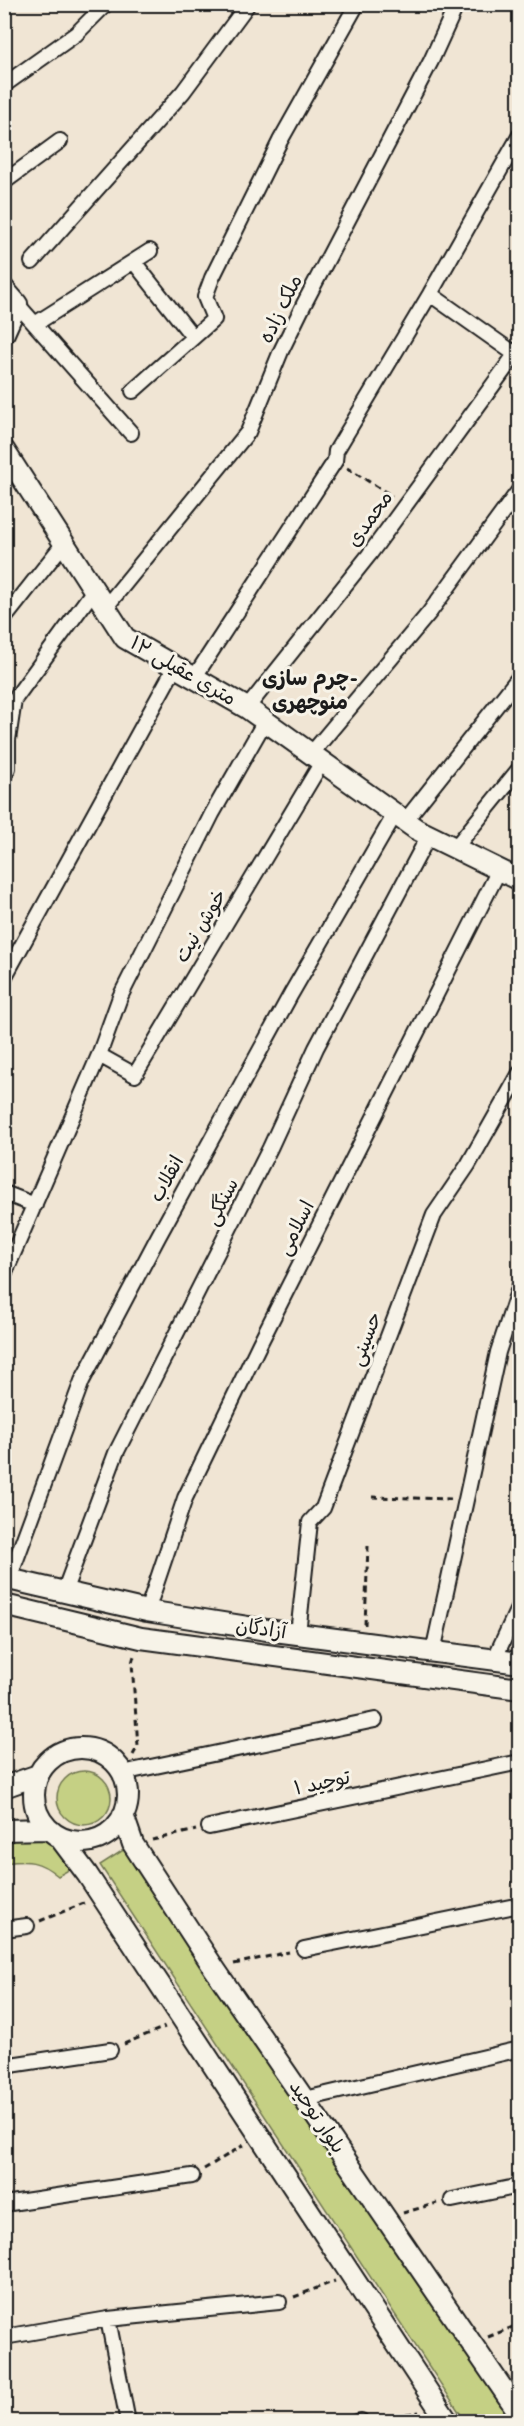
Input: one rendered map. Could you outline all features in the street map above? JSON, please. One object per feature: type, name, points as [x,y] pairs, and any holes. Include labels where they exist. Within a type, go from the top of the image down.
[{"type":"street","points":[[4,85],[75,34],[106,4]]},
{"type":"street","points":[[32,262],[183,92],[248,4]]},
{"type":"street","points":[[133,390],[214,318],[205,297],[212,278],[280,141],[357,4]]},
{"type":"street","name":"ملک زاده","points":[[105,608],[248,432],[281,351],[431,61],[456,4]]},
{"type":"street","points":[[194,678],[335,461],[336,451],[430,294],[519,135]]},
{"type":"street","points":[[4,182],[60,141]]},
{"type":"street","points":[[35,324],[150,251]]},
{"type":"street","points":[[134,262],[193,337]]},
{"type":"street","points":[[430,294],[517,351]]},
{"type":"street","points":[[11,296],[131,433]]},
{"type":"street","points":[[4,333],[11,296]]},
{"type":"street","name":"محمدی","points":[[246,708],[369,555],[517,351]]},
{"type":"street","name":"۱۲ متری عقیلی","points":[[4,450],[125,638],[246,708],[400,818],[519,880]]},
{"type":"street","points":[[316,758],[429,613],[519,489]]},
{"type":"street","points":[[4,619],[64,543]]},
{"type":"street","points":[[4,776],[8,768],[8,740],[14,700],[94,590]]},
{"type":"street","points":[[4,978],[175,668]]},
{"type":"street","name":"انقلاب","points":[[7,1579],[82,1381],[291,994],[400,818],[519,676]]},
{"type":"street","points":[[4,1275],[99,1055],[120,998],[212,814],[265,721]]},
{"type":"street","name":"خوش نیت","points":[[99,1055],[135,1075],[316,758]]},
{"type":"street","points":[[455,848],[519,768]]},
{"type":"street","name":"سنگکی","points":[[64,1592],[116,1454],[270,1148],[316,1048],[429,835]]},
{"type":"street","name":"اسلامی","points":[[147,1611],[185,1498],[260,1343],[499,870]]},
{"type":"street","name":"حسینی","points":[[298,1634],[310,1522],[323,1508],[434,1215],[468,1165],[519,1072]]},
{"type":"street","points":[[4,1193],[35,1205]]},
{"type":"street","points":[[433,1652],[498,1352],[519,1285]]},
{"type":"street","name":"آزادگان","points":[[7,1579],[147,1611],[267,1630],[519,1663]]},
{"type":"street","points":[[494,1660],[519,1604]]},
{"type":"street","name":"آزادگان","points":[[4,1605],[141,1638],[519,1689]]},
{"type":"street","points":[[263,1654],[267,1630]]},
{"type":"street","points":[[122,1773],[375,1720]]},
{"type":"street","points":[[4,1830],[54,1833],[75,1842],[103,1837],[115,1828],[128,1801],[127,1786],[122,1773],[113,1761],[87,1748],[72,1749],[52,1758],[38,1775],[34,1789],[34,1804],[39,1817],[54,1833],[102,1895],[444,2415]]},
{"type":"street","name":"توحید ۱","points":[[209,1827],[519,1762]]},
{"type":"street","points":[[4,1787],[38,1775]]},
{"type":"street","name":"بلوار توحید","points":[[123,1815],[133,1844],[214,1968],[519,2414]]},
{"type":"street","points":[[304,1949],[519,1905]]},
{"type":"street","points":[[4,1929],[27,1926]]},
{"type":"street","points":[[305,2099],[519,2049]]},
{"type":"street","points":[[4,2066],[110,2050]]},
{"type":"street","points":[[4,2204],[192,2176]]},
{"type":"street","points":[[452,2200],[519,2186]]},
{"type":"street","points":[[4,2337],[108,2319],[279,2302]]},
{"type":"street","points":[[108,2319],[128,2421]]},
{"type":"path","points":[[335,461],[405,505]]},
{"type":"path","points":[[372,1497],[466,1500]]},
{"type":"path","points":[[365,1643],[368,1546]]},
{"type":"path","points":[[122,1773],[138,1746],[132,1663],[141,1638]]},
{"type":"path","points":[[133,1844],[209,1827]]},
{"type":"path","points":[[27,1926],[102,1895]]},
{"type":"path","points":[[214,1968],[304,1949]]},
{"type":"path","points":[[110,2050],[183,2019]]},
{"type":"path","points":[[192,2176],[259,2135]]},
{"type":"path","points":[[384,2218],[452,2200]]},
{"type":"path","points":[[279,2302],[351,2275]]},
{"type":"path","points":[[472,2343],[519,2325]]},
{"type":"path","points":[[358,2421],[444,2415]]},
{"type":"green space","points":[[84,1771],[94,1773],[103,1779],[109,1788],[111,1798],[109,1808],[103,1817],[94,1823],[84,1825],[74,1823],[65,1817],[59,1808],[57,1798],[59,1788],[65,1779],[74,1773]]},
{"type":"green space","points":[[26,1836],[57,1846],[71,1862],[67,1871],[58,1876],[33,1862],[5,1863],[4,1838]]},
{"type":"green space","points":[[128,1847],[511,2421],[465,2421],[100,1865]]},
{"type":"district","name":"چرم سازی- منوچهری","points":[[310,690]]}]
